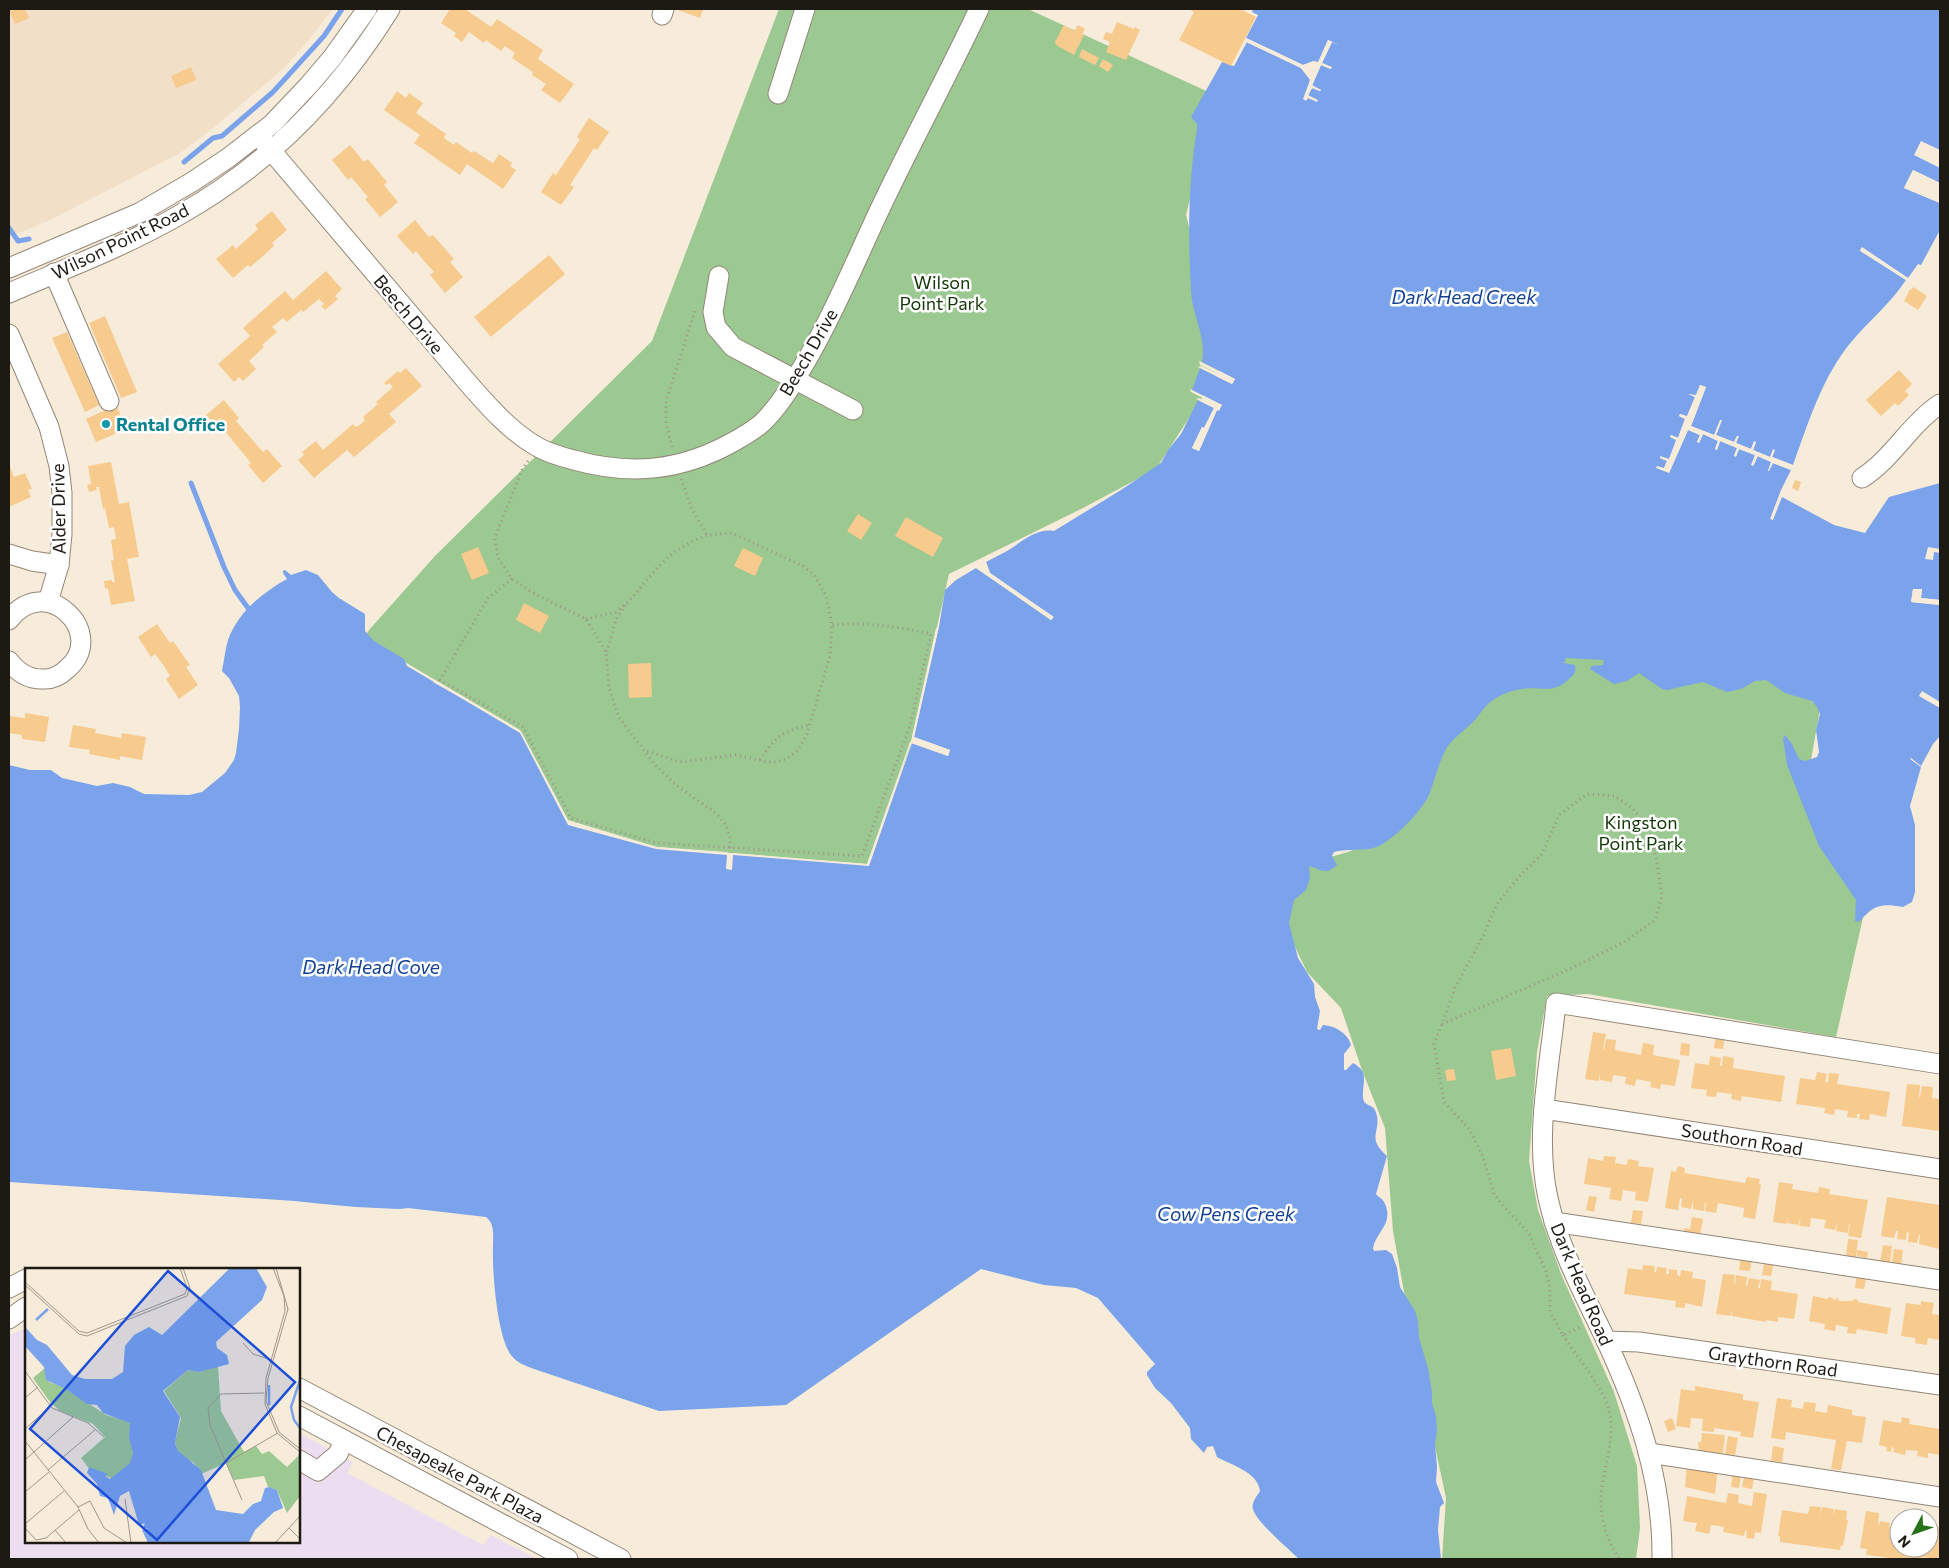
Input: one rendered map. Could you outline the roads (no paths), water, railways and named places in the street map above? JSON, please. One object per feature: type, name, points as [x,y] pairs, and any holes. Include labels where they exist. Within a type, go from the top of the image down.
[{"type":"street","name":"Wilson Point Road","points":[[9,268],[106,228],[152,206],[228,158],[272,124],[309,86],[332,58],[367,9]]},
{"type":"street","name":"Wilson Point Road","points":[[9,293],[129,242],[183,213],[240,176],[271,151],[315,108],[364,49],[390,9]]},
{"type":"street","points":[[778,94],[805,9]]},
{"type":"street","name":"Beech Drive","points":[[258,136],[474,390],[491,408],[537,447],[564,457],[611,468],[636,470],[676,464],[713,453],[743,436],[765,420],[796,381],[823,333],[891,185],[979,9]]},
{"type":"street","points":[[54,274],[109,400]]},
{"type":"street","points":[[719,276],[713,312],[716,327],[733,347],[853,410]]},
{"type":"street","name":"Alder Drive","points":[[9,334],[48,427],[58,459],[62,502],[59,565],[48,602]]},
{"type":"street","points":[[1862,478],[1883,462],[1927,412],[1940,404]]},
{"type":"street","points":[[9,554],[32,561],[59,565]]},
{"type":"street","points":[[9,620],[14,613],[24,606],[36,602],[48,602],[61,607],[71,616],[78,627],[80,640],[79,653],[72,665],[62,674],[50,679],[36,679],[24,675],[14,668],[9,661]]},
{"type":"street","name":"Dark Head Road","points":[[1662,1559],[1660,1505],[1649,1453],[1637,1412],[1568,1260],[1554,1222],[1543,1172],[1544,1110],[1556,1003],[1940,1064]]},
{"type":"street","name":"Southorn Road","points":[[1544,1110],[1940,1169]]},
{"type":"street","points":[[1554,1222],[1940,1280]]},
{"type":"street","points":[[9,1288],[25,1280]]},
{"type":"street","points":[[9,1319],[25,1308]]},
{"type":"street","name":"Graythorn Road","points":[[1606,1341],[1639,1342],[1940,1385]]},
{"type":"street","name":"Chesapeake Park Plaza","points":[[300,1389],[621,1559]]},
{"type":"street","name":"Chesapeake Park Plaza","points":[[300,1417],[568,1559]]},
{"type":"street","points":[[300,1461],[318,1471],[338,1454],[344,1440]]},
{"type":"street","points":[[1649,1453],[1940,1497]]},
{"type":"water","points":[[1253,9],[1940,9],[1940,150],[1921,141],[1914,155],[1940,168],[1940,183],[1913,170],[1904,188],[1940,203],[1940,230],[1921,265],[1918,264],[1908,278],[1862,248],[1860,251],[1906,280],[1887,304],[1852,341],[1832,369],[1817,400],[1793,465],[1772,457],[1775,450],[1770,457],[1753,450],[1756,442],[1754,442],[1751,449],[1736,443],[1738,436],[1734,442],[1716,435],[1722,420],[1714,435],[1691,426],[1706,387],[1700,385],[1696,396],[1689,394],[1695,397],[1687,417],[1680,414],[1679,416],[1685,419],[1678,438],[1671,435],[1670,437],[1677,440],[1669,459],[1660,458],[1667,461],[1664,468],[1669,473],[1688,430],[1700,435],[1697,442],[1699,443],[1703,434],[1718,441],[1715,449],[1717,450],[1720,441],[1737,448],[1734,456],[1736,456],[1739,449],[1755,455],[1752,465],[1754,465],[1757,456],[1771,462],[1768,471],[1773,463],[1791,470],[1770,519],[1773,520],[1782,497],[1834,525],[1865,533],[1889,497],[1940,483],[1940,549],[1928,547],[1925,559],[1933,560],[1934,552],[1940,553],[1940,600],[1921,598],[1922,590],[1913,589],[1911,602],[1940,605],[1940,702],[1922,691],[1919,696],[1940,708],[1940,736],[1933,744],[1921,766],[1910,759],[1921,767],[1910,806],[1915,825],[1915,892],[1912,902],[1903,907],[1889,905],[1878,907],[1869,912],[1859,922],[1855,921],[1856,900],[1819,846],[1787,765],[1783,738],[1785,735],[1792,744],[1799,759],[1805,761],[1817,757],[1819,752],[1816,730],[1820,714],[1812,701],[1785,693],[1766,680],[1755,681],[1741,689],[1727,692],[1703,682],[1667,690],[1662,689],[1639,673],[1627,681],[1614,684],[1590,669],[1592,666],[1603,665],[1604,660],[1566,658],[1564,663],[1575,665],[1575,672],[1564,683],[1547,689],[1528,688],[1516,690],[1499,697],[1487,705],[1473,722],[1452,741],[1443,755],[1425,802],[1400,831],[1386,842],[1374,848],[1334,852],[1332,856],[1337,865],[1329,870],[1323,871],[1309,866],[1310,878],[1306,890],[1294,900],[1289,923],[1298,958],[1314,984],[1315,997],[1320,1011],[1317,1029],[1320,1030],[1323,1025],[1332,1027],[1347,1037],[1351,1045],[1344,1054],[1344,1070],[1353,1063],[1362,1070],[1364,1078],[1363,1100],[1375,1110],[1377,1123],[1375,1138],[1380,1149],[1387,1156],[1376,1194],[1384,1202],[1387,1216],[1384,1227],[1373,1248],[1374,1251],[1386,1250],[1392,1254],[1397,1268],[1400,1287],[1415,1311],[1418,1321],[1419,1338],[1428,1368],[1432,1403],[1436,1416],[1436,1482],[1444,1503],[1440,1507],[1438,1530],[1441,1559],[1299,1559],[1266,1528],[1255,1514],[1253,1504],[1260,1491],[1254,1479],[1243,1470],[1217,1457],[1213,1446],[1207,1447],[1204,1453],[1191,1439],[1190,1428],[1171,1403],[1155,1388],[1147,1375],[1147,1372],[1155,1364],[1098,1298],[1076,1288],[1044,1285],[981,1269],[786,1405],[659,1411],[534,1369],[513,1358],[506,1346],[499,1319],[493,1271],[493,1230],[491,1223],[486,1217],[408,1208],[357,1207],[295,1201],[9,1182],[9,765],[30,770],[51,770],[62,778],[97,786],[113,783],[130,787],[144,794],[189,795],[202,792],[225,773],[234,760],[236,753],[239,729],[239,696],[229,678],[222,671],[228,640],[244,612],[269,590],[287,579],[283,573],[285,570],[291,575],[306,570],[318,575],[339,598],[365,614],[365,631],[374,641],[404,659],[407,666],[520,733],[568,825],[656,849],[727,855],[726,869],[732,870],[733,855],[869,866],[912,743],[948,756],[950,750],[914,737],[939,627],[945,590],[956,580],[976,568],[1051,620],[1053,617],[990,573],[986,562],[1035,534],[1054,531],[1161,463],[1168,450],[1181,434],[1198,400],[1214,408],[1192,448],[1199,451],[1217,410],[1222,405],[1192,390],[1200,368],[1232,384],[1235,379],[1202,362],[1203,344],[1192,300],[1190,270],[1190,189],[1197,129],[1197,124],[1191,117],[1222,62],[1234,66],[1246,42],[1301,68],[1310,79],[1307,98],[1317,100],[1308,96],[1312,88],[1321,90],[1312,86],[1321,65],[1330,69],[1331,67],[1322,63],[1332,42],[1337,44],[1328,40],[1318,63],[1314,61],[1303,65],[1246,38],[1258,15],[1252,12]]},
{"type":"waterway","points":[[184,162],[213,138],[222,136],[273,92],[324,36],[342,9]]},
{"type":"waterway","points":[[9,228],[18,241],[29,239]]},
{"type":"waterway","points":[[191,483],[224,567],[235,590],[248,608]]},
{"type":"place","name":"Rental Office","points":[[106,424]]},
{"type":"park label","name":"Wilson Point Park","points":[[942,292]]},
{"type":"park label","name":"Kingston Point Park","points":[[1641,832]]},
{"type":"water label","name":"Dark Head Creek","points":[[1464,296]]},
{"type":"water label","name":"Dark Head Cove","points":[[371,966]]},
{"type":"water label","name":"Cow Pens Creek","points":[[1226,1213]]}]
